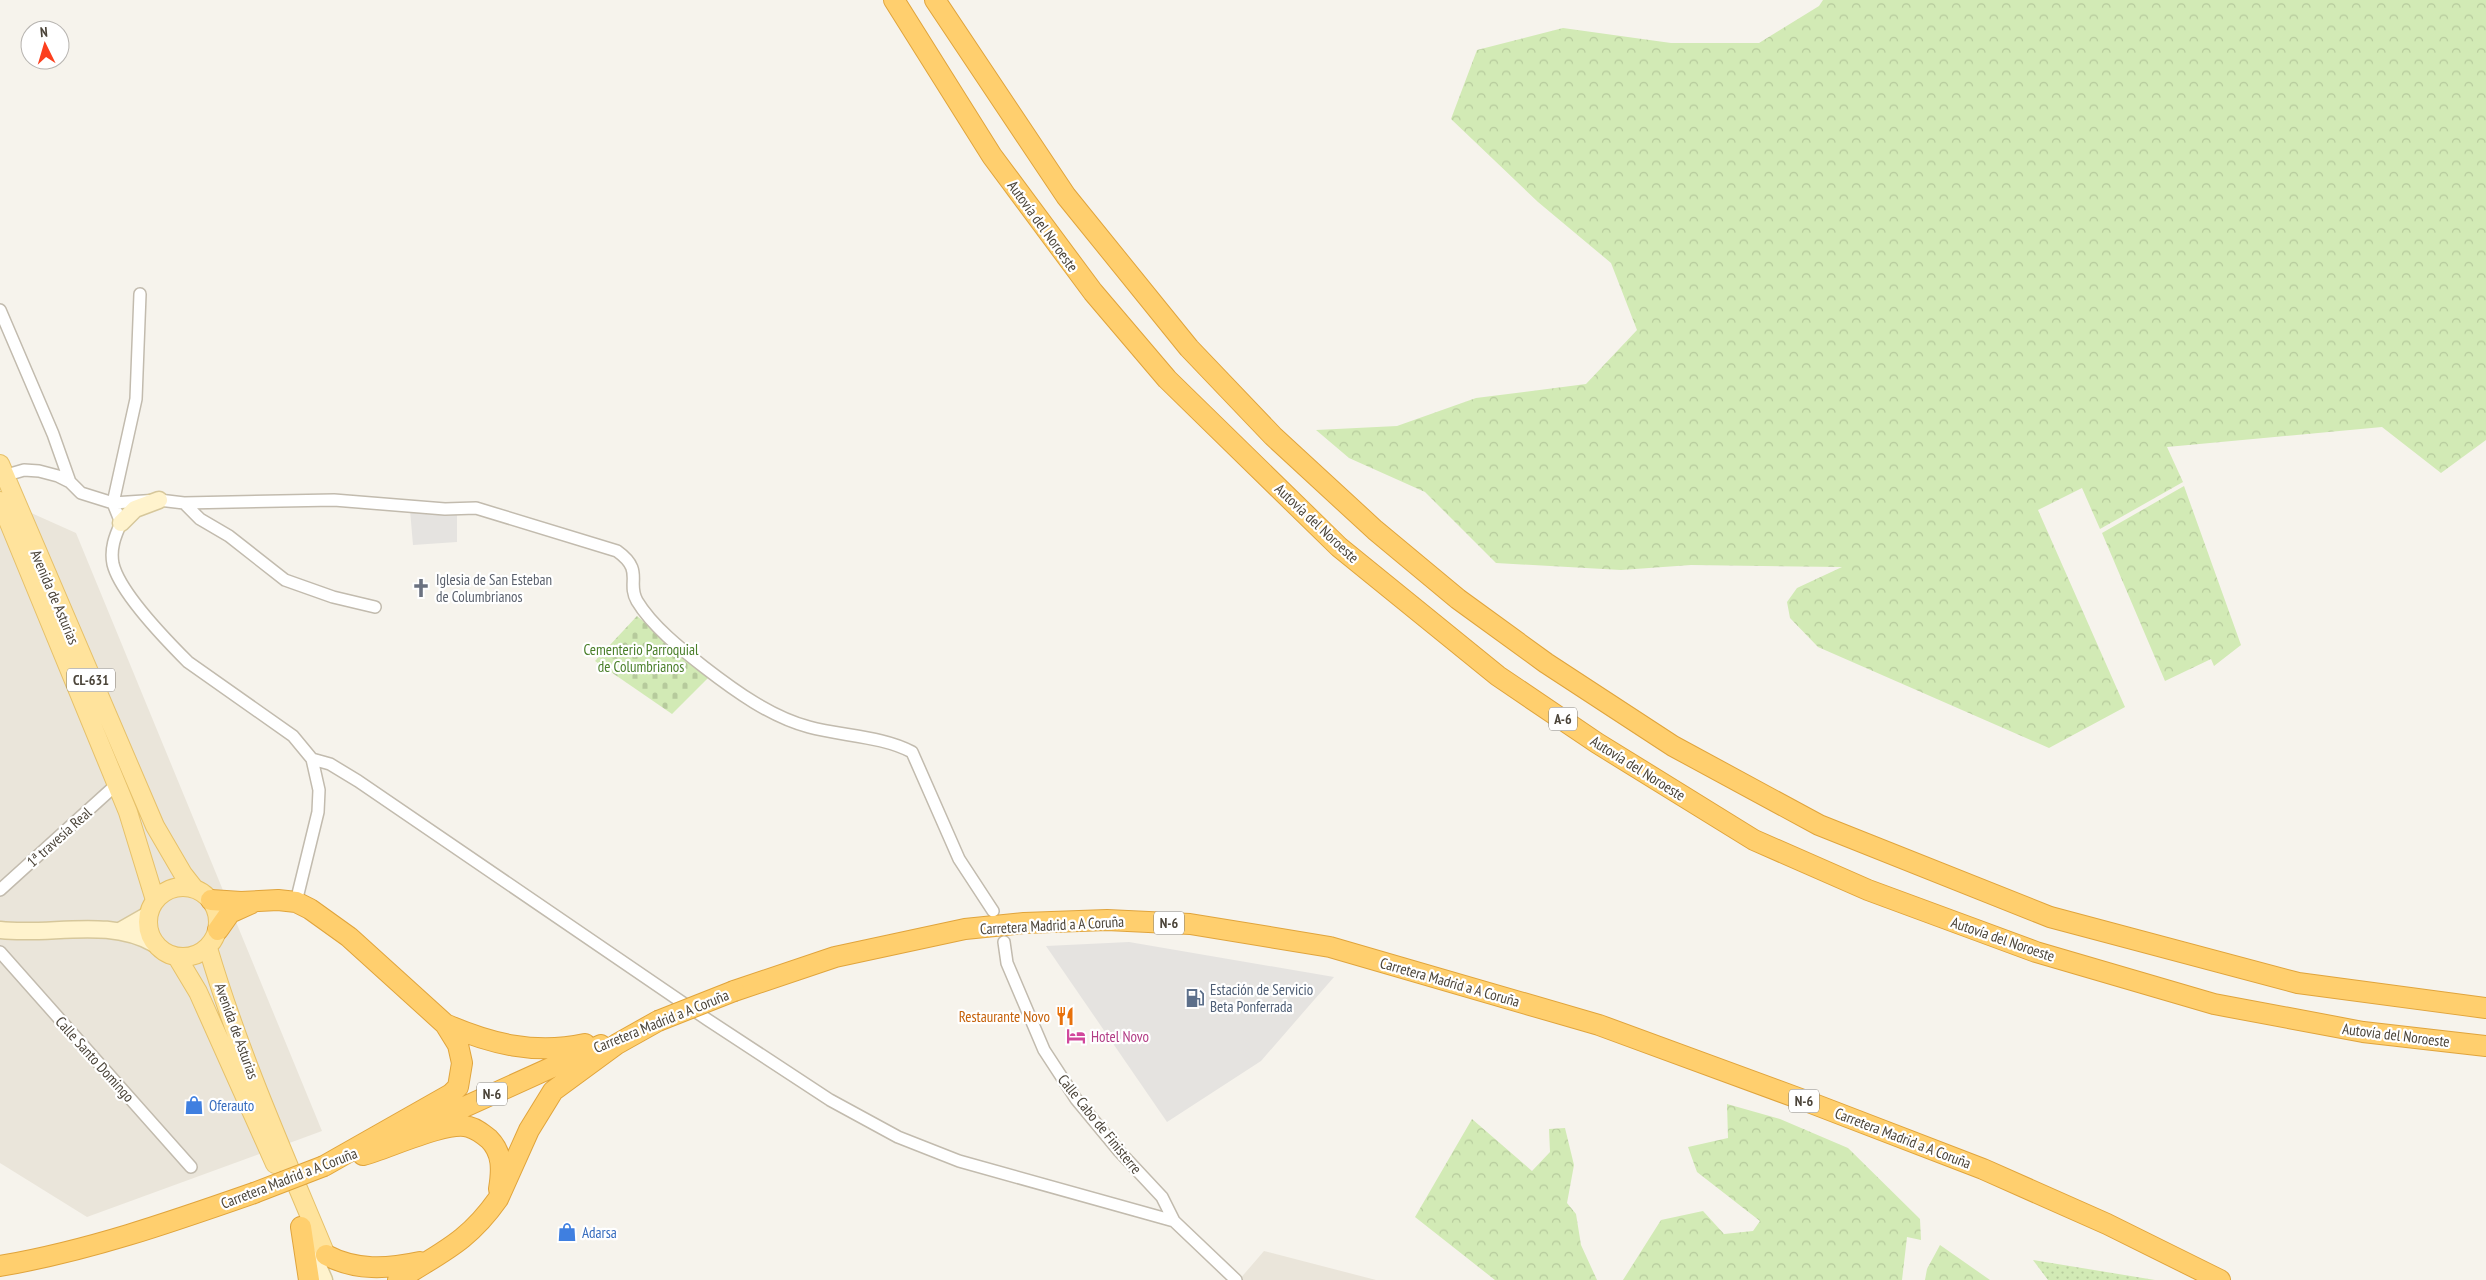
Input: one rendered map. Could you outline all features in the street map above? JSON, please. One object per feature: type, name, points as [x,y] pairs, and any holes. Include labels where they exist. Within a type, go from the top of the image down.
[{"type":"highway","name":"Autovía del Noroeste","points":[[894,0],[992,156],[1093,292],[1166,379],[1339,547],[1498,676],[1597,743],[1754,840],[1868,890],[2036,952],[2214,1004],[2362,1032],[2486,1046]]},
{"type":"highway","name":"A-6","points":[[935,0],[1066,196],[1189,348],[1273,436],[1375,530],[1458,599],[1546,663],[1673,746],[1819,825],[2050,917],[2298,983],[2486,1008]]},
{"type":"highway","points":[[211,900],[278,900],[296,902],[349,937],[445,1024],[458,1045],[462,1063],[458,1086],[436,1104],[324,1166]]},
{"type":"highway","points":[[218,930],[230,913],[260,901]]},
{"type":"highway","name":"Carretera Madrid a A Coruña","points":[[0,1266],[63,1254],[159,1226],[254,1193],[434,1122],[568,1059],[658,1021],[734,991],[835,957],[964,929],[1024,923],[1107,920],[1190,924],[1330,947],[1599,1025],[1806,1101],[1983,1169],[2106,1224],[2220,1280]]},
{"type":"highway","points":[[445,1024],[475,1037],[506,1046],[540,1050],[582,1044],[658,1021]]},
{"type":"highway","points":[[398,1280],[467,1236],[498,1199],[529,1130],[553,1092],[617,1044],[658,1021]]},
{"type":"highway","points":[[324,1166],[448,1127],[468,1126],[483,1134],[497,1148],[502,1170],[498,1199]]},
{"type":"highway","points":[[301,1227],[309,1280]]},
{"type":"highway","points":[[326,1255],[354,1273],[429,1261]]},
{"type":"main road","name":"Avenida de Asturias","points":[[2,472],[155,826],[183,874],[194,888]]},
{"type":"main road","name":"Avenida de Asturias","points":[[0,500],[128,812],[152,908]]},
{"type":"main road","points":[[121,523],[135,509],[159,500]]},
{"type":"main road","points":[[120,931],[152,908],[167,890],[180,887],[194,888]]},
{"type":"main road","name":"CL-631","points":[[194,888],[211,900]]},
{"type":"main road","points":[[0,930],[120,931],[142,936],[166,953],[177,957],[192,956],[208,948],[218,930],[217,912],[211,900]]},
{"type":"main road","name":"CL-631","points":[[152,908],[148,930],[155,944]]},
{"type":"main road","name":"Avenida de Asturias","points":[[208,948],[224,1001],[274,1132],[336,1280]]},
{"type":"main road","name":"Avenida de Asturias","points":[[177,957],[198,992],[235,1071],[324,1280]]},
{"type":"street","points":[[140,294],[136,399],[113,503],[121,523],[112,546],[113,564],[122,582],[147,617],[188,662],[293,736],[312,759],[319,790],[318,812],[296,902]]},
{"type":"street","points":[[0,310],[53,434],[70,482]]},
{"type":"street","points":[[2,472],[30,470],[58,476],[70,482],[81,493],[113,503],[159,500],[184,503],[334,500],[438,508],[476,508],[617,551],[632,566],[636,599],[667,635],[703,667],[749,699],[807,726],[882,742],[912,752],[959,859],[993,911]]},
{"type":"street","points":[[184,503],[200,518],[228,536],[285,580],[333,597],[375,607]]},
{"type":"street","points":[[312,759],[330,764],[358,782],[746,1046],[830,1100],[854,1113],[898,1136],[959,1161],[1174,1221]]},
{"type":"street","name":"1ª travesía Real","points":[[0,890],[117,784]]},
{"type":"street","name":"Calle Cabo de Finisterre","points":[[1004,942],[1007,963],[1044,1050],[1076,1099],[1119,1151],[1162,1197],[1174,1221],[1236,1280]]},
{"type":"street","name":"Calle Santo Domingo","points":[[0,952],[191,1167]]},
{"type":"shaded area","points":[[0,499],[76,533],[322,1131],[87,1217],[0,1163]]},
{"type":"shaded area","points":[[410,510],[457,515],[457,542],[413,545]]},
{"type":"shaded area","name":"Hotel Novo","points":[[1129,942],[1334,977],[1261,1061],[1167,1122],[1046,946]]},
{"type":"shaded area","points":[[1264,1251],[1376,1280],[1239,1280]]},
{"type":"green space","points":[[1823,0],[2486,0],[2486,440],[2441,473],[2382,427],[2167,447],[2183,482],[2100,529],[2082,488],[2038,510],[2125,707],[2049,748],[1818,647],[1790,618],[1787,602],[1797,588],[1842,567],[1691,565],[1621,570],[1496,563],[1425,492],[1349,458],[1316,430],[1397,426],[1476,398],[1586,384],[1637,330],[1611,263],[1538,202],[1451,119],[1477,50],[1563,28],[1671,43],[1759,43],[1819,6]]},
{"type":"green space","points":[[2184,486],[2241,645],[2214,666],[2211,659],[2165,681],[2102,533]]},
{"type":"green space","name":"Cementerio Parroquial de Columbrianos","points":[[637,616],[710,676],[672,714],[595,661]]},
{"type":"green space","points":[[1727,1104],[1780,1119],[1848,1148],[1920,1219],[1921,1240],[1907,1237],[1902,1280],[1623,1280],[1661,1220],[1703,1211],[1724,1234],[1753,1231],[1760,1221],[1697,1172],[1688,1147],[1728,1138]]},
{"type":"green space","points":[[1472,1119],[1532,1171],[1550,1152],[1549,1129],[1565,1128],[1574,1165],[1567,1203],[1576,1214],[1581,1245],[1597,1280],[1495,1280],[1415,1217]]},
{"type":"green space","points":[[1940,1245],[1990,1280],[1925,1280],[1927,1269]]},
{"type":"green space","points":[[2033,1260],[2155,1280],[2048,1280]]},
{"type":"place","name":"Iglesia de San Esteban de Columbrianos","points":[[421,588]]},
{"type":"place","name":"Estación de Servicio Beta Ponferrada","points":[[1195,998]]},
{"type":"place","name":"Restaurante Novo","points":[[1065,1016]]},
{"type":"place","name":"Hotel Novo","points":[[1076,1036]]},
{"type":"place","name":"Oferauto","points":[[194,1105]]},
{"type":"place","name":"Adarsa","points":[[567,1232]]}]
